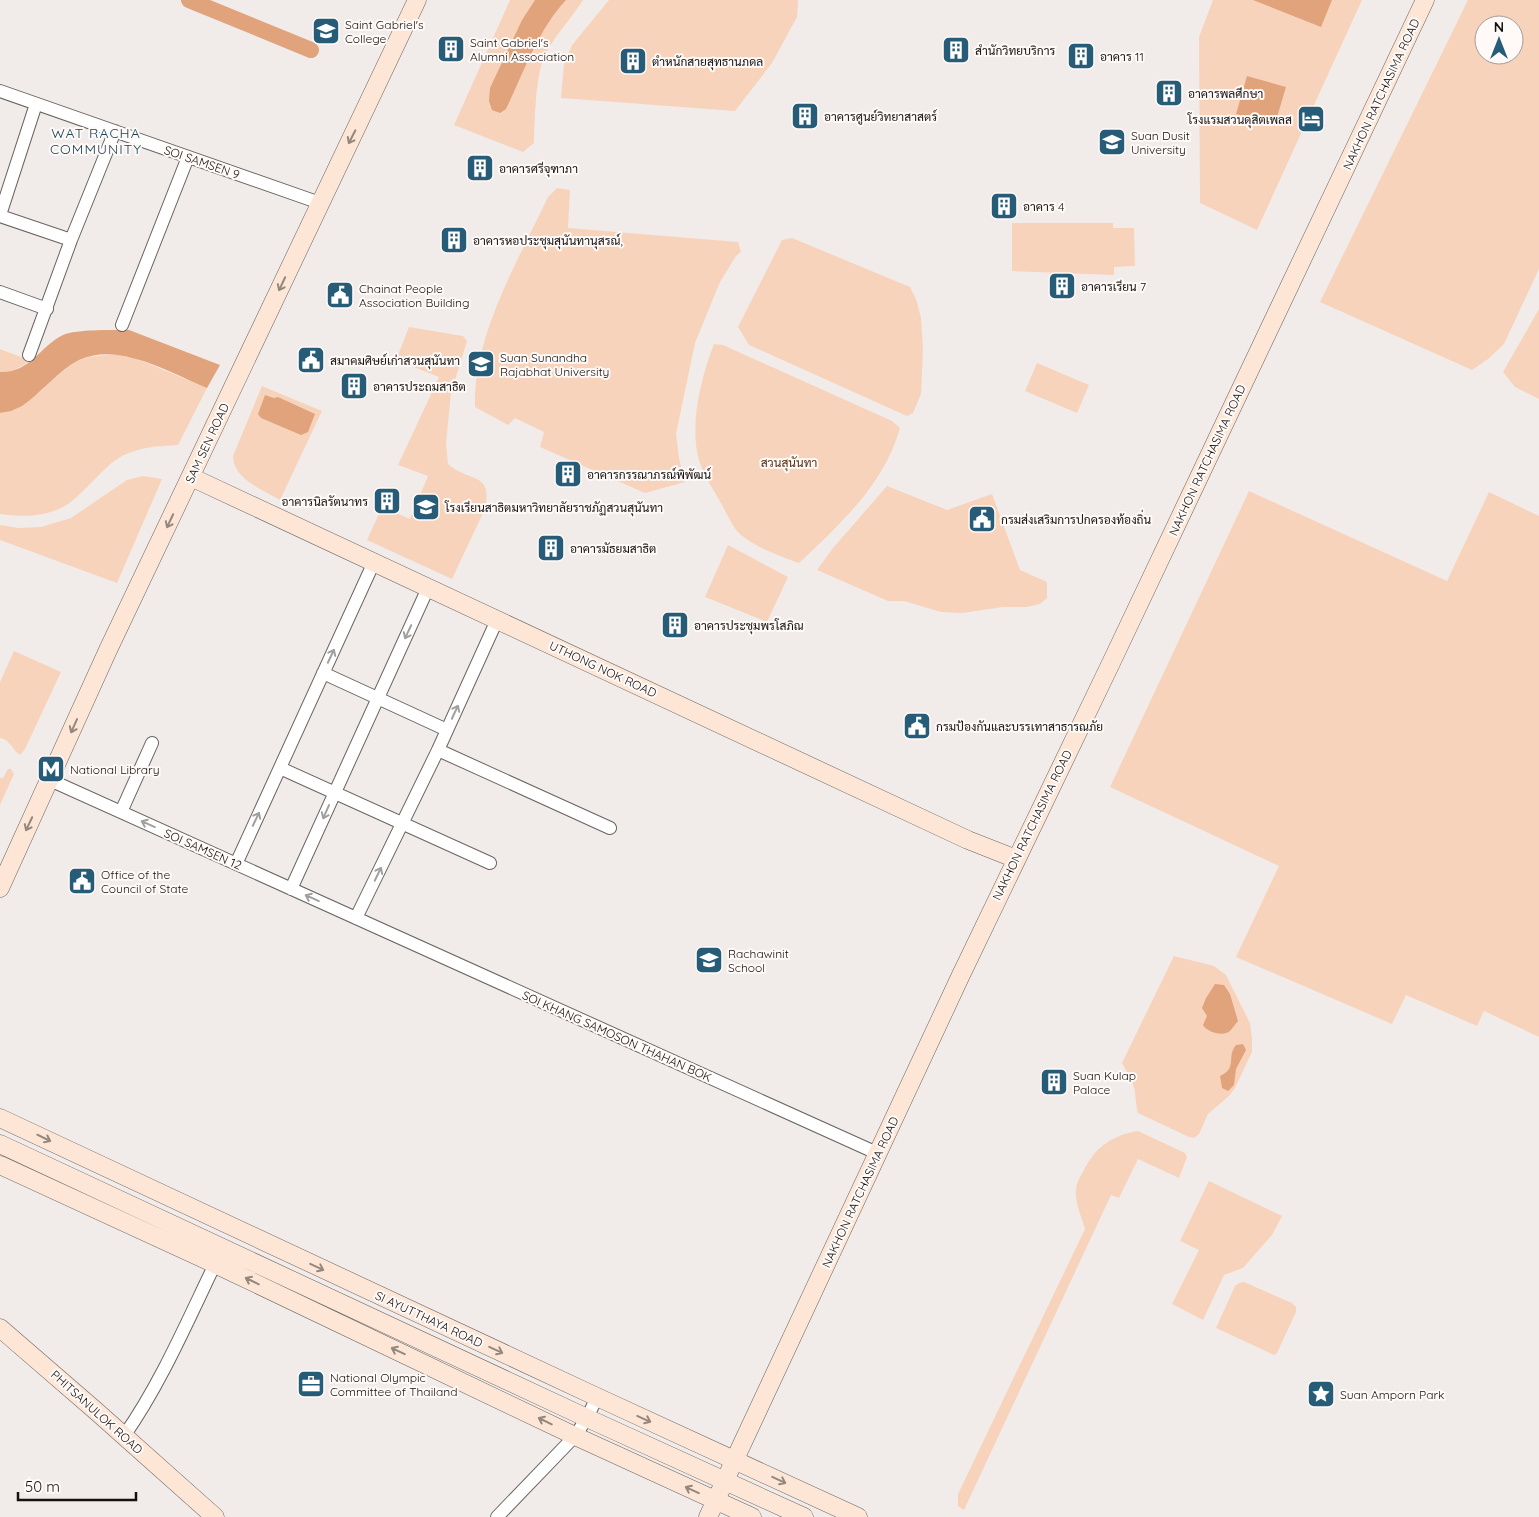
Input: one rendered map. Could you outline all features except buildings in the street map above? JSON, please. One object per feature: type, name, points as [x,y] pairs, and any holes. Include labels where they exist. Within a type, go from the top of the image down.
[{"type":"main road","name":"SAM SEN ROAD","points":[[0,888],[108,650],[320,203],[374,94],[417,0]]},
{"type":"main road","name":"NAKHON RATCHASIMA ROAD","points":[[708,1517],[1016,859],[1118,650],[1425,0]]},
{"type":"main road","name":"UTHONG NOK ROAD","points":[[191,477],[960,836],[1016,859]]},
{"type":"main road","name":"SI AYUTTHAYA ROAD","points":[[0,1118],[596,1398],[858,1517]]},
{"type":"main road","name":"SI AYUTTHAYA ROAD","points":[[0,1144],[59,1182],[151,1225],[216,1264],[576,1436],[752,1517]]},
{"type":"main road","name":"SI AYUTTHAYA ROAD","points":[[0,1165],[59,1182]]},
{"type":"main road","points":[[185,1231],[194,1210]]},
{"type":"main road","name":"SI AYUTTHAYA ROAD","points":[[151,1225],[185,1231],[804,1517]]},
{"type":"main road","points":[[258,1265],[266,1243]]},
{"type":"main road","points":[[351,1328],[388,1300]]},
{"type":"main road","name":"PHITSANULOK ROAD","points":[[0,1328],[215,1517]]},
{"type":"street","name":"SOI SAMSEN 9","points":[[0,91],[320,203]]},
{"type":"street","points":[[36,104],[0,215],[71,240]]},
{"type":"street","points":[[29,355],[71,240],[115,132]]},
{"type":"street","points":[[122,325],[188,157]]},
{"type":"street","points":[[0,292],[47,309]]},
{"type":"street","points":[[236,864],[374,562]]},
{"type":"street","points":[[291,889],[428,588]]},
{"type":"street","points":[[356,918],[438,750],[497,620]]},
{"type":"street","points":[[323,673],[447,730]]},
{"type":"street","points":[[120,812],[152,743]]},
{"type":"street","points":[[438,750],[610,828]]},
{"type":"street","points":[[280,768],[490,863]]},
{"type":"street","name":"SOI SAMSEN 12","points":[[50,780],[356,918]]},
{"type":"street","name":"SOI KHANG SAMOSON THAHAN BOK","points":[[356,918],[879,1154]]},
{"type":"street","points":[[124,1436],[143,1409],[216,1264]]},
{"type":"street","points":[[497,1517],[576,1436],[596,1398]]},
{"type":"green space","points":[[510,0],[583,0],[551,44],[543,60],[536,96],[534,143],[523,152],[454,125]]},
{"type":"green space","points":[[609,0],[798,0],[797,17],[772,63],[735,111],[561,98],[564,64],[572,45]]},
{"type":"green space","points":[[1213,0],[1362,0],[1257,230],[1200,203],[1199,37]]},
{"type":"green space","points":[[1468,0],[1539,0],[1539,269],[1504,344],[1488,359],[1472,370],[1320,302]]},
{"type":"green space","points":[[557,188],[570,190],[568,228],[738,242],[741,252],[736,256],[720,282],[695,343],[676,434],[685,482],[645,493],[540,447],[544,432],[515,418],[508,425],[475,407],[476,380],[481,353],[499,299],[548,197]]},
{"type":"green space","points":[[1012,223],[1113,223],[1113,228],[1134,228],[1135,266],[1114,267],[1114,275],[1012,271]]},
{"type":"green space","points":[[792,238],[910,287],[916,299],[921,318],[923,349],[921,394],[913,413],[907,416],[749,345],[738,327],[782,240]]},
{"type":"green space","points":[[1539,309],[1539,399],[1515,387],[1503,372]]},
{"type":"green space","points":[[409,327],[463,336],[467,341],[451,393],[446,444],[448,464],[483,484],[486,489],[486,498],[484,511],[452,579],[367,540],[382,507],[410,519],[428,476],[398,465],[439,377],[396,360]]},
{"type":"green space","name":"สวนสุนันทา","points":[[714,344],[723,345],[892,421],[900,428],[893,449],[872,485],[845,518],[799,563],[760,547],[740,534],[730,521],[701,466],[696,446],[696,417],[701,386]]},
{"type":"green space","points":[[0,349],[31,361],[10,372],[0,372]]},
{"type":"green space","points":[[118,355],[135,358],[207,388],[178,445],[142,449],[122,456],[106,468],[74,500],[54,511],[31,516],[0,514],[0,413],[24,404],[69,366],[84,358]]},
{"type":"green space","points":[[1037,363],[1089,385],[1077,413],[1025,391]]},
{"type":"green space","points":[[262,386],[322,411],[280,500],[250,483],[234,464],[233,456]]},
{"type":"green space","points":[[143,476],[162,479],[117,583],[0,540],[0,525],[19,528],[41,527],[71,518],[127,480]]},
{"type":"green space","points":[[887,486],[947,510],[992,494],[1020,570],[1047,582],[1047,598],[1040,604],[1027,607],[1003,607],[962,613],[941,612],[904,601],[888,601],[817,570],[833,548]]},
{"type":"green space","points":[[1249,491],[1447,581],[1489,492],[1539,516],[1539,1037],[1484,1011],[1477,1026],[1406,995],[1392,1024],[1236,957],[1279,866],[1110,787]]},
{"type":"green space","points":[[728,545],[788,577],[767,622],[705,597]]},
{"type":"green space","points":[[14,651],[61,672],[25,749],[20,755],[7,741],[0,738],[0,682]]},
{"type":"green space","points":[[8,769],[11,769],[14,774],[0,805],[0,778],[3,778]]},
{"type":"green space","points":[[1174,956],[1214,966],[1226,975],[1250,1023],[1252,1038],[1252,1052],[1235,1088],[1229,1096],[1208,1114],[1199,1134],[1194,1138],[1138,1113],[1133,1085],[1122,1063]]},
{"type":"green space","points":[[1138,1131],[1185,1153],[1187,1157],[1179,1178],[1138,1159],[1119,1198],[1111,1195],[964,1510],[958,1506],[958,1494],[1085,1229],[1076,1196],[1079,1179],[1088,1162],[1106,1143]]},
{"type":"green space","points":[[1209,1181],[1282,1216],[1272,1235],[1243,1268],[1224,1275],[1203,1320],[1172,1304],[1199,1250],[1180,1241]]},
{"type":"green space","points":[[1244,1282],[1292,1303],[1296,1307],[1296,1312],[1277,1353],[1274,1355],[1216,1328],[1235,1286]]},
{"type":"shaded area","points":[[535,0],[566,0],[547,24],[506,109],[500,113],[492,110],[489,101],[490,88],[522,20]]},
{"type":"shaded area","points":[[1253,0],[1332,0],[1321,27]]},
{"type":"shaded area","points":[[1247,76],[1286,87],[1275,124],[1236,114]]},
{"type":"shaded area","points":[[95,330],[129,330],[220,365],[207,388],[144,361],[110,354],[94,355],[72,364],[22,406],[0,413],[0,372],[10,371],[27,364],[55,340],[69,333]]},
{"type":"shaded area","points":[[265,395],[274,398],[278,397],[315,414],[308,432],[301,435],[261,418],[258,414]]},
{"type":"shaded area","points":[[1215,984],[1224,985],[1230,994],[1238,1021],[1230,1031],[1223,1034],[1211,1032],[1203,1025],[1207,1016],[1202,1008]]},
{"type":"shaded area","points":[[1243,1044],[1246,1050],[1236,1069],[1234,1085],[1228,1091],[1222,1088],[1220,1076],[1229,1069],[1233,1049],[1236,1045]]},
{"type":"waterway","points":[[189,0],[311,50]]},
{"type":"place","name":"Saint Gabriel's College","points":[[326,31]]},
{"type":"place","name":"Saint Gabriel's Alumni Association","points":[[451,49]]},
{"type":"place","name":"สำนักวิทยบริการ","points":[[956,50]]},
{"type":"place","name":"อาคาร 11","points":[[1081,56]]},
{"type":"place","name":"ตำหนักสายสุทธานภดล","points":[[633,61]]},
{"type":"place","name":"อาคารพลศึกษา","points":[[1169,93]]},
{"type":"place","name":"อาคารศูนย์วิทยาสาสตร์","points":[[805,116]]},
{"type":"place","name":"โรงแรมสวนดุสิตเพลส","points":[[1311,119]]},
{"type":"place","name":"Suan Dusit University","points":[[1112,142]]},
{"type":"place","name":"อาคารศรีจุฑาภา","points":[[480,168]]},
{"type":"place","name":"อาคาร 4","points":[[1004,206]]},
{"type":"place","name":"อาคารหอประชุมสุนันทานุสรณ์,","points":[[454,240]]},
{"type":"place","name":"อาคารเรียน 7","points":[[1062,286]]},
{"type":"place","name":"Chainat People Association Building","points":[[340,295]]},
{"type":"place","name":"สมาคมศิษย์เก่าสวนสุนันทา","points":[[311,360]]},
{"type":"place","name":"Suan Sunandha Rajabhat University","points":[[481,364]]},
{"type":"place","name":"อาคารประถมสาธิต","points":[[354,386]]},
{"type":"place","name":"อาคารกรรณาภรณ์พิพัฒน์","points":[[568,474]]},
{"type":"place","name":"อาคารนิลรัตนาทร","points":[[387,501]]},
{"type":"place","name":"โรงเรียนสาธิตมหาวิทยาลัยราชภัฏสวนสุนันทา","points":[[426,507]]},
{"type":"place","name":"กรมส่งเสริมการปกครองท้องถิ่น","points":[[982,519]]},
{"type":"place","name":"อาคารมัธยมสาธิต","points":[[551,548]]},
{"type":"place","name":"อาคารประชุมพรโสภิณ","points":[[675,625]]},
{"type":"place","name":"กรมป้องกันและบรรเทาสาธารณภัย","points":[[917,726]]},
{"type":"place","name":"National Library","points":[[51,769]]},
{"type":"place","name":"Office of the Council of State","points":[[82,881]]},
{"type":"place","name":"Rachawinit School","points":[[709,960]]},
{"type":"place","name":"Suan Kulap Palace","points":[[1054,1082]]},
{"type":"place","name":"National Olympic Committee of Thailand","points":[[311,1384]]},
{"type":"place","name":"Suan Amporn Park","points":[[1321,1394]]},
{"type":"district","name":"WAT RACHA COMMUNITY","points":[[96,142]]}]
